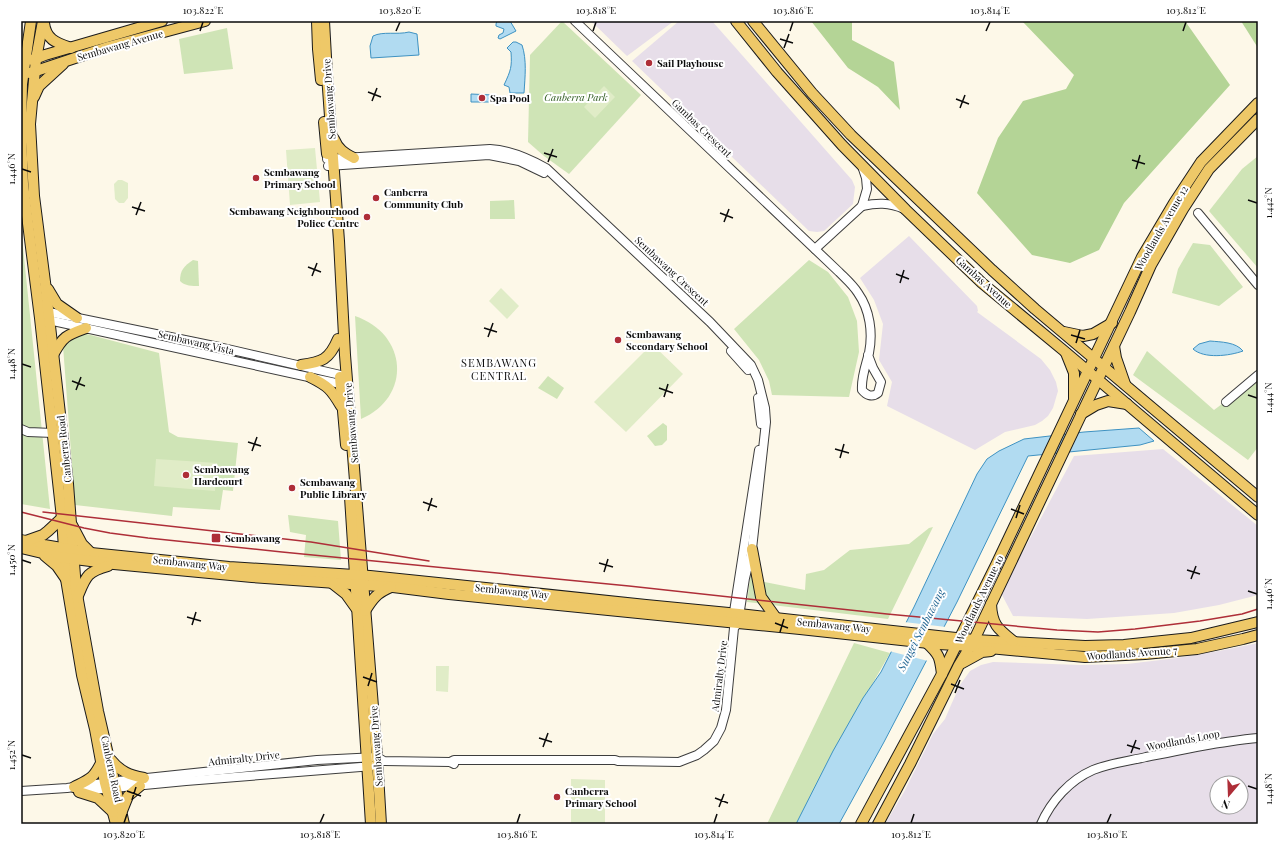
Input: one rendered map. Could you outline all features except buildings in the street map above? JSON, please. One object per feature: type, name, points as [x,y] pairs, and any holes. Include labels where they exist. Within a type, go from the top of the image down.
[{"type":"main road","name":"Canberra Road","points":[[31,21],[23,70],[21,132],[23,184],[42,279]]},
{"type":"main road","name":"Canberra Road","points":[[43,21],[36,59],[30,124],[33,184],[42,279],[53,433],[66,520],[68,554],[66,579],[82,675],[106,760]]},
{"type":"main road","points":[[43,21],[48,36],[60,44],[71,48]]},
{"type":"main road","name":"Sembawang Avenue","points":[[23,70],[36,59],[45,55],[162,21]]},
{"type":"main road","name":"Sembawang Avenue","points":[[23,70],[35,71],[108,47],[205,21]]},
{"type":"main road","name":"Gambas Avenue","points":[[736,21],[777,72],[862,166],[982,282],[1258,515]]},
{"type":"main road","name":"Gambas Avenue","points":[[753,21],[812,93],[839,123],[992,270],[1062,332],[1258,498]]},
{"type":"main road","name":"Sembawang Drive","points":[[318,22],[332,134],[331,163],[338,339],[344,380],[342,408],[359,580]]},
{"type":"main road","name":"Sembawang Drive","points":[[318,22],[318,49],[331,163],[344,380],[361,610],[381,824]]},
{"type":"main road","points":[[21,45],[28,35]]},
{"type":"main road","points":[[32,103],[40,86],[66,62]]},
{"type":"main road","points":[[803,101],[810,103],[812,102],[812,93]]},
{"type":"main road","name":"Woodlands Avenue 12","points":[[1088,371],[1142,257],[1178,197],[1201,162],[1258,103]]},
{"type":"main road","name":"Woodlands Avenue 12","points":[[1098,379],[1151,264],[1183,208],[1209,169],[1258,119]]},
{"type":"main road","points":[[829,130],[828,123],[830,121],[836,121],[839,123]]},
{"type":"main road","points":[[332,134],[336,145],[346,154],[354,158]]},
{"type":"main road","points":[[42,279],[57,304],[77,318]]},
{"type":"main road","name":"Canberra Road","points":[[44,315],[53,355],[68,484],[66,520]]},
{"type":"main road","points":[[1062,332],[1083,336],[1092,334],[1112,323]]},
{"type":"main road","points":[[53,355],[60,342],[86,328]]},
{"type":"main road","points":[[301,365],[313,364],[321,361],[334,349],[338,339]]},
{"type":"main road","points":[[1114,346],[1116,358],[1125,385]]},
{"type":"main road","points":[[1065,351],[1074,373],[1074,400]]},
{"type":"main road","name":"Woodlands Avenue 10","points":[[861,824],[942,674],[1088,371]]},
{"type":"main road","points":[[310,377],[324,384],[332,391],[342,408]]},
{"type":"main road","name":"Woodlands Avenue 10","points":[[878,824],[910,764],[959,665],[972,643],[1098,379]]},
{"type":"main road","points":[[1081,414],[1096,405],[1108,401],[1127,404]]},
{"type":"main road","points":[[23,543],[43,535],[66,520],[82,544],[91,553]]},
{"type":"main road","points":[[23,543],[42,553],[51,560],[66,579]]},
{"type":"main road","points":[[23,543],[68,554]]},
{"type":"main road","points":[[752,549],[761,597],[776,618]]},
{"type":"main road","points":[[42,553],[68,554]]},
{"type":"main road","name":"Sembawang Way","points":[[68,554],[91,553],[359,580],[438,583],[638,604],[800,629],[883,634],[927,643],[940,640]]},
{"type":"main road","name":"Canberra Road","points":[[68,554],[117,813],[116,824]]},
{"type":"main road","name":"Sembawang Way","points":[[68,554],[114,564],[258,578],[331,582],[359,580],[393,587],[449,594],[735,620],[776,618],[883,634],[958,642]]},
{"type":"main road","points":[[77,598],[85,578],[96,569],[114,564]]},
{"type":"main road","points":[[331,582],[346,594],[361,610],[380,592],[393,587]]},
{"type":"main road","points":[[438,583],[440,589],[449,594]]},
{"type":"main road","points":[[991,604],[991,616],[998,629],[1013,641]]},
{"type":"main road","name":"Woodlands Avenue 7","points":[[958,642],[972,643],[1013,641],[1038,644],[1085,646],[1124,645],[1191,638],[1258,622]]},
{"type":"main road","name":"Woodlands Avenue 7","points":[[972,643],[998,650],[1041,652],[1085,657],[1145,654],[1197,649],[1244,640],[1258,635]]},
{"type":"main road","points":[[927,643],[936,651],[940,658],[942,674]]},
{"type":"main road","points":[[959,665],[982,652],[998,650]]},
{"type":"main road","points":[[106,760],[126,774],[142,782],[128,796],[117,813],[98,798],[77,789],[92,778],[106,760]]},
{"type":"main road","name":"Sembawang Drive","points":[[371,824],[375,761]]},
{"type":"main road","name":"Canberra Road","points":[[117,813],[124,824]]},
{"type":"street","name":"Gambas Crescent","points":[[575,21],[663,103],[859,293],[867,310],[870,325],[868,355]]},
{"type":"street","name":"Sembawang Crescent","points":[[331,163],[354,158],[490,149],[507,151],[530,159],[546,168],[710,322],[751,366],[758,380],[765,408],[766,420],[752,549],[735,620]]},
{"type":"street","name":"Sembawang Crescent","points":[[331,163],[489,155],[526,164],[549,177],[701,320],[748,369],[755,386],[760,405],[761,433],[735,620]]},
{"type":"street","points":[[815,249],[862,206],[867,189],[866,178],[862,166]]},
{"type":"street","points":[[862,206],[881,203],[896,205],[906,210]]},
{"type":"street","points":[[1198,214],[1258,285]]},
{"type":"street","name":"Sembawang Vista","points":[[44,315],[77,318],[219,347],[301,365],[344,380]]},
{"type":"street","name":"Sembawang Vista","points":[[44,315],[86,328],[310,377],[344,380]]},
{"type":"street","points":[[1226,402],[1258,375]]},
{"type":"street","points":[[21,429],[28,432],[53,433]]},
{"type":"street","name":"Admiralty Drive","points":[[77,789],[142,782],[180,781],[375,761],[450,762],[454,764],[615,764],[618,761],[679,762],[697,755],[704,750],[714,741],[721,728],[726,710],[735,620]]},
{"type":"street","name":"Woodlands Loop","points":[[1041,824],[1046,811],[1055,799],[1078,779],[1092,771],[1113,764],[1190,748],[1236,740],[1258,738]]},
{"type":"street","points":[[21,791],[77,789]]},
{"type":"street","points":[[21,795],[77,789]]},
{"type":"shaded area","points":[[591,21],[674,21],[627,56]]},
{"type":"shaded area","points":[[679,21],[712,21],[852,180],[855,187],[853,204],[824,231],[809,231],[632,61]]},
{"type":"shaded area","points":[[909,236],[977,306],[977,312],[1041,359],[1050,370],[1056,382],[1058,391],[1053,408],[1048,416],[1042,421],[1035,425],[1005,432],[975,450],[887,406],[892,382],[879,360],[883,324],[874,300],[860,278]]},
{"type":"shaded area","points":[[1163,449],[1258,526],[1258,595],[1219,605],[1174,613],[1087,619],[1013,616],[1001,593],[1074,456]]},
{"type":"shaded area","points":[[1258,643],[1258,824],[885,824],[904,792],[933,734],[945,719],[960,685],[970,671],[981,665],[993,662],[1081,665],[1127,664],[1177,658]]},
{"type":"green space","name":"Canberra Park","points":[[562,21],[641,95],[569,174],[528,142],[530,55]]},
{"type":"green space","points":[[811,21],[852,21],[852,40],[894,62],[900,110],[878,87],[848,68]]},
{"type":"green space","points":[[1022,21],[1185,21],[1230,85],[1124,203],[1099,250],[1070,263],[1032,255],[977,193],[998,138],[1023,101],[1066,89],[1074,75]]},
{"type":"green space","points":[[1241,21],[1258,21],[1258,48]]},
{"type":"green space","points":[[227,28],[233,69],[184,74],[179,39]]},
{"type":"green space","points":[[604,86],[615,97],[595,118],[584,107]]},
{"type":"green space","points":[[315,148],[320,202],[290,205],[286,150]]},
{"type":"green space","points":[[1258,156],[1258,268],[1209,211],[1242,169]]},
{"type":"green space","points":[[118,180],[128,183],[128,198],[124,203],[119,203],[115,199],[114,184]]},
{"type":"green space","points":[[514,200],[515,219],[490,219],[490,201]]},
{"type":"green space","points":[[21,228],[50,509],[21,504]]},
{"type":"green space","points":[[1193,243],[1210,245],[1243,287],[1219,306],[1172,293],[1178,269]]},
{"type":"green space","points":[[193,260],[198,261],[199,286],[186,285],[180,281],[183,269]]},
{"type":"green space","points":[[809,260],[828,272],[848,297],[857,321],[859,352],[849,397],[772,395],[769,381],[759,360],[734,329]]},
{"type":"green space","points":[[501,288],[519,306],[507,319],[489,301]]},
{"type":"green space","points":[[355,316],[373,325],[385,337],[394,351],[397,366],[395,381],[389,396],[378,409],[361,419]]},
{"type":"green space","points":[[83,333],[159,353],[169,432],[178,437],[238,443],[233,491],[223,490],[220,510],[173,507],[172,516],[75,505],[63,346]]},
{"type":"green space","points":[[652,344],[683,374],[626,432],[594,402]]},
{"type":"green space","points":[[1147,351],[1214,410],[1258,377],[1258,447],[1248,460],[1133,375]]},
{"type":"green space","points":[[548,376],[564,388],[557,399],[538,388]]},
{"type":"green space","points":[[663,423],[667,426],[667,440],[662,445],[655,446],[647,436]]},
{"type":"green space","name":"Sembawang Hardcourt","points":[[156,459],[217,463],[215,491],[154,486]]},
{"type":"green space","points":[[288,515],[338,521],[341,560],[304,557],[306,535],[290,532]]},
{"type":"green space","points":[[933,527],[888,619],[747,602],[752,564],[760,581],[805,590],[806,574],[824,570],[850,550],[909,544],[929,528]]},
{"type":"green space","points":[[854,643],[890,653],[825,767],[797,824],[767,824]]},
{"type":"green space","points":[[436,666],[449,666],[448,692],[436,691]]},
{"type":"green space","points":[[571,779],[605,780],[605,824],[571,824]]},
{"type":"water","points":[[497,21],[510,21],[516,31],[500,39],[498,38],[499,35],[503,33],[504,29],[496,26]]},
{"type":"water","points":[[409,32],[417,34],[419,55],[371,58],[370,46],[373,36]]},
{"type":"water","points":[[513,42],[522,45],[524,51],[524,93],[510,93],[509,87],[504,85],[510,72],[511,65],[511,52],[507,48]]},
{"type":"water","name":"Spa Pool","points":[[471,94],[493,95],[493,102],[471,102]]},
{"type":"water","points":[[1210,341],[1232,344],[1243,351],[1217,356],[1203,354],[1193,349],[1199,344]]},
{"type":"water","name":"Sungei Sembawang","points":[[1139,428],[1154,441],[1140,445],[1028,456],[957,602],[884,742],[839,824],[796,824],[833,751],[863,698],[881,672],[914,607],[977,474],[987,459],[999,451],[1024,439],[1084,432]]},
{"type":"pier","points":[[904,622],[946,627],[928,661],[889,651]]},
{"type":"railway","points":[[21,512],[84,528],[148,538],[1057,630],[1098,632],[1135,629],[1200,621],[1242,614],[1258,609]]},
{"type":"railway","points":[[43,512],[311,542],[429,561]]},
{"type":"place","name":"Sail Playhouse","points":[[649,63]]},
{"type":"place","name":"Spa Pool","points":[[482,98]]},
{"type":"place","name":"Sembawang Primary School","points":[[256,178]]},
{"type":"place","name":"Canberra Community Club","points":[[376,198]]},
{"type":"place","name":"Sembawang Neighbourhood Police Centre","points":[[367,217]]},
{"type":"place","name":"Sembawang Secondary School","points":[[618,340]]},
{"type":"place","name":"Sembawang Hardcourt","points":[[186,475]]},
{"type":"place","name":"Sembawang Public Library","points":[[292,488]]},
{"type":"place","name":"Sembawang","points":[[216,538]]},
{"type":"place","name":"Canberra Primary School","points":[[557,797]]},
{"type":"district","name":"SEMBAWANG CENTRAL","points":[[499,369]]}]
